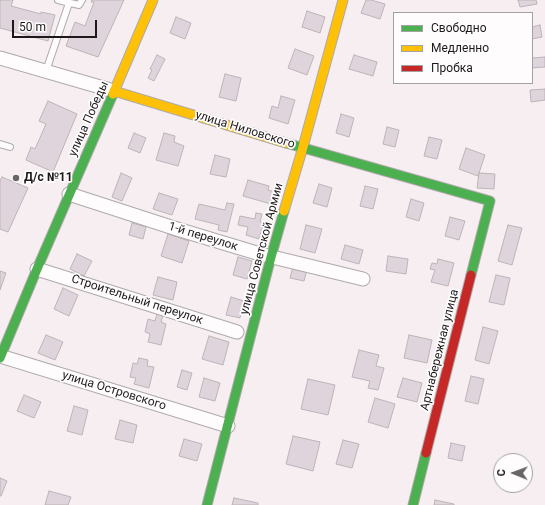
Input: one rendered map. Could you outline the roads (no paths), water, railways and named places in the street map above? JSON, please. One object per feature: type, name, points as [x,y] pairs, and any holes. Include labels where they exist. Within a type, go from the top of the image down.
[{"type":"street","name":"улица Победы","points":[[0,357],[153,0]]},
{"type":"street","name":"улица Советской Армии","points":[[207,505],[271,257],[303,148],[343,0]]},
{"type":"street","name":"улица Ниловского","points":[[0,58],[303,148],[490,201]]},
{"type":"street","name":"1-й переулок","points":[[69,194],[177,229],[271,257],[363,279]]},
{"type":"street","name":"Артнабережная улица","points":[[413,505],[490,201]]},
{"type":"street","name":"Строительный переулок","points":[[37,269],[237,332]]},
{"type":"street","name":"улица Островского","points":[[0,357],[228,426]]},
{"type":"lane","points":[[58,0],[79,6],[82,0]]},
{"type":"lane","points":[[46,71],[69,3]]},
{"type":"lane","points":[[0,144],[10,147]]},
{"type":"place","name":"Д/с №11","points":[[16,178]]}]
